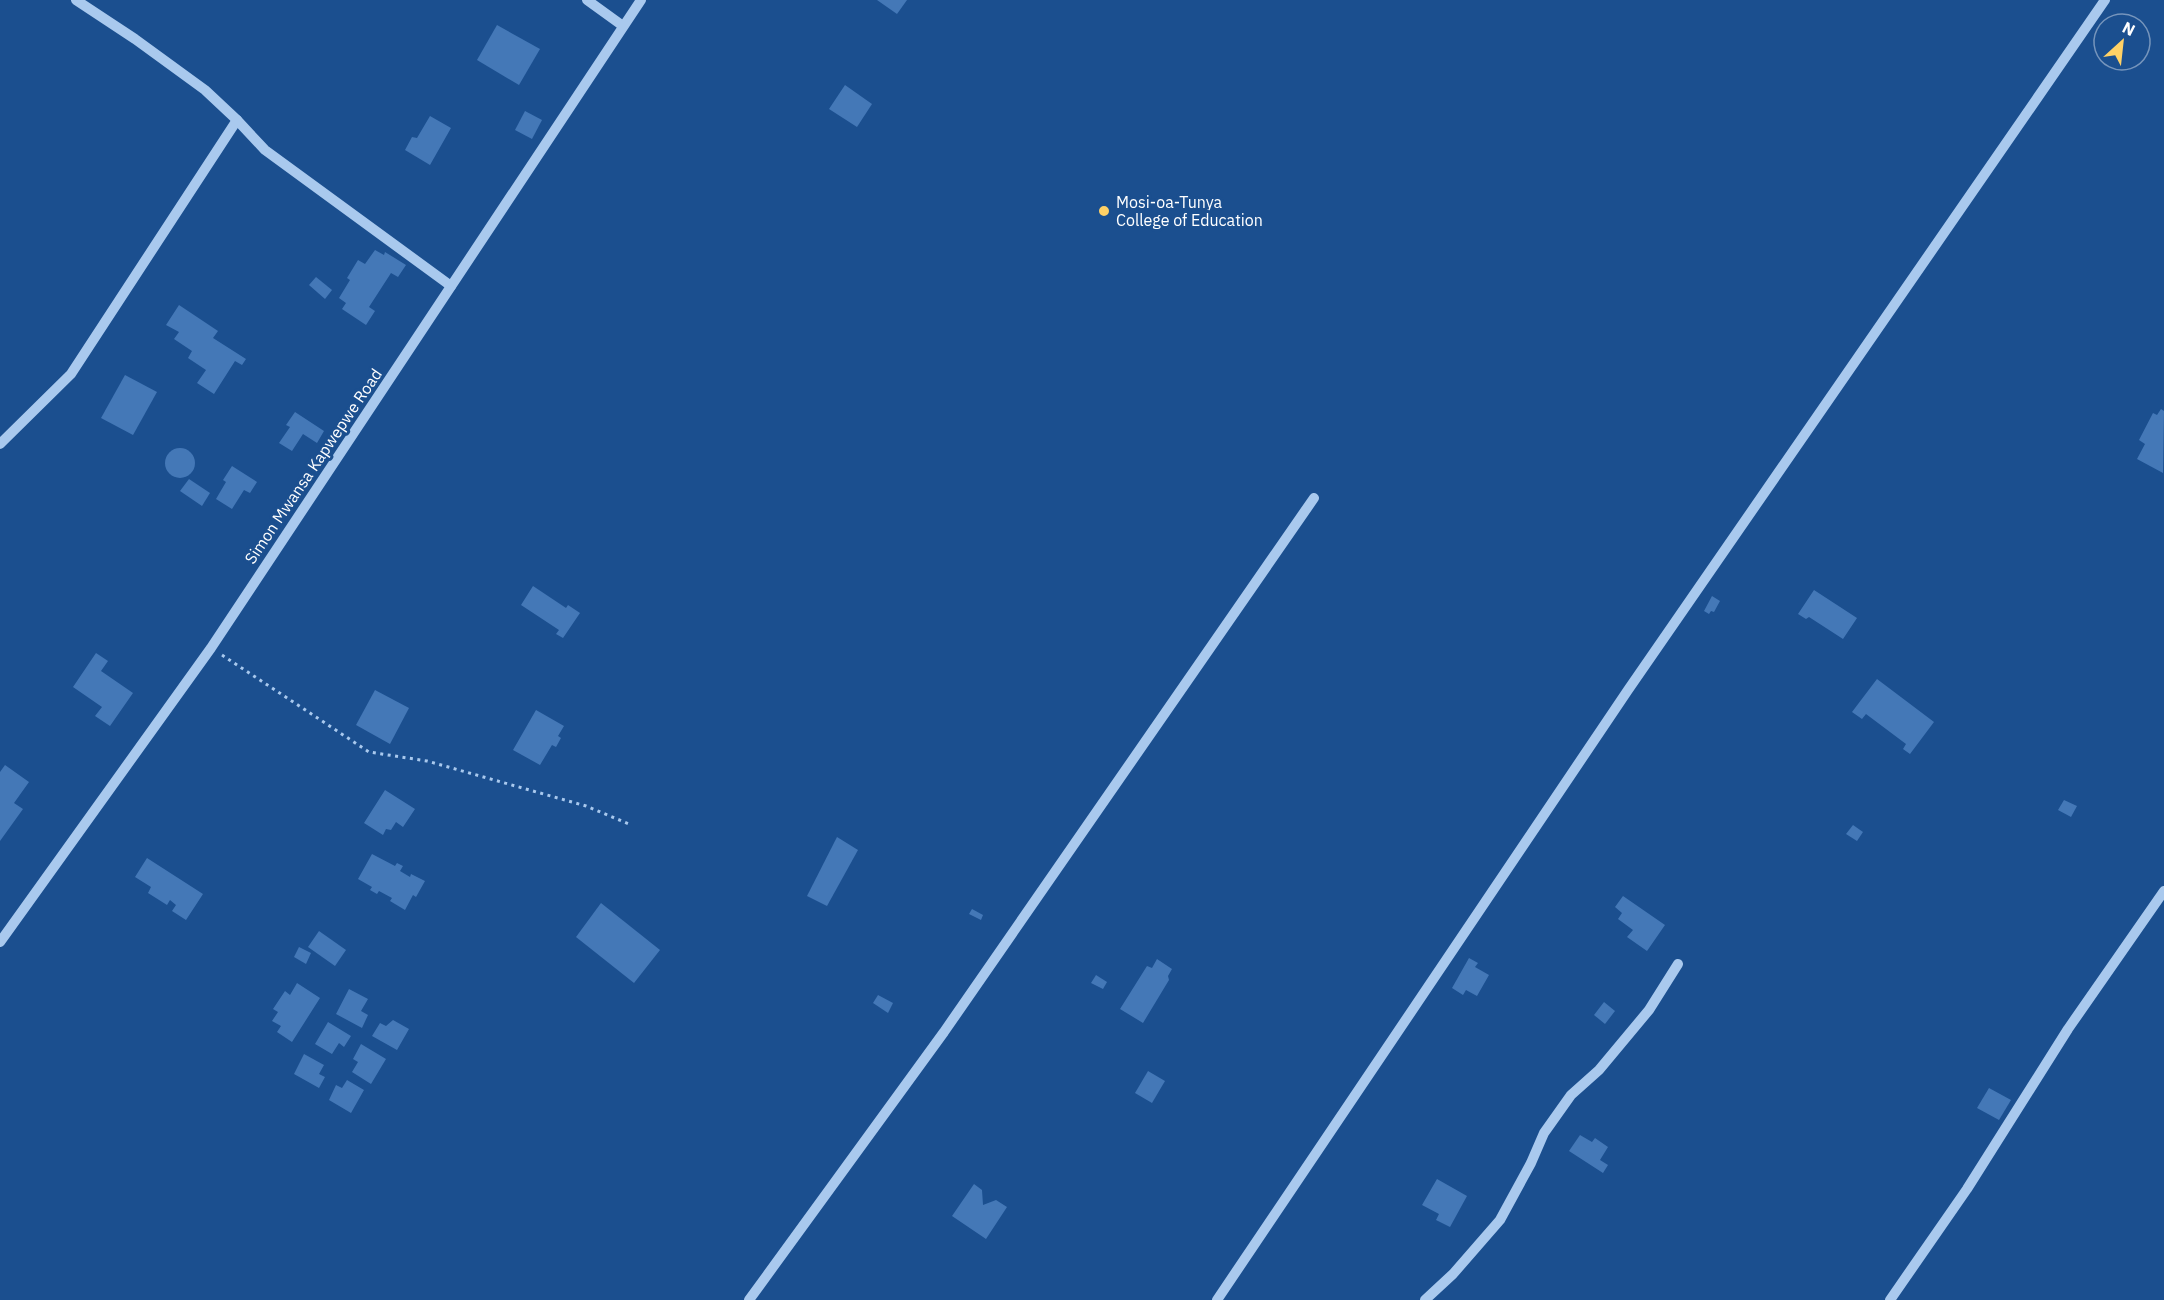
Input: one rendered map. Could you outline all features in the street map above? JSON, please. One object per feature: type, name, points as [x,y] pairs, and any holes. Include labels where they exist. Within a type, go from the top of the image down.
[{"type":"street","points":[[76,0],[135,39],[196,84],[237,120],[265,150],[451,286]]},
{"type":"street","points":[[587,0],[623,26]]},
{"type":"street","name":"Simon Mwansa Kapwepwe Road","points":[[0,942],[211,648],[641,0]]},
{"type":"street","points":[[1217,1300],[1628,690],[2105,0]]},
{"type":"street","points":[[0,444],[71,374],[237,120]]},
{"type":"street","points":[[749,1300],[944,1032],[1314,498]]},
{"type":"street","points":[[1890,1300],[1967,1189],[2068,1029],[2164,891]]},
{"type":"street","points":[[1425,1300],[1453,1274],[1500,1220],[1544,1134],[1571,1095],[1599,1070],[1649,1010],[1678,964]]},
{"type":"path","points":[[211,648],[369,752],[427,761],[586,806],[629,824]]},
{"type":"building","points":[[877,0],[907,0],[897,14]]},
{"type":"building","points":[[497,25],[540,49],[519,85],[477,60]]},
{"type":"building","points":[[845,85],[872,104],[857,127],[829,109]]},
{"type":"building","points":[[525,111],[542,120],[532,139],[515,130]]},
{"type":"building","points":[[430,116],[451,128],[430,165],[405,150],[412,137],[417,138]]},
{"type":"building","points":[[375,250],[384,255],[385,252],[406,265],[398,277],[391,273],[369,307],[375,311],[366,325],[342,309],[346,303],[339,298],[358,260],[365,264]]},
{"type":"building","points":[[316,277],[332,290],[325,299],[309,285]]},
{"type":"building","points":[[179,305],[218,331],[213,338],[246,359],[242,365],[235,361],[214,394],[197,383],[206,370],[188,358],[192,351],[174,339],[179,332],[166,325]]},
{"type":"building","points":[[125,375],[157,392],[133,435],[101,418]]},
{"type":"building","points":[[2161,409],[2164,411],[2163,473],[2137,459],[2145,444],[2139,440],[2153,413],[2157,415]]},
{"type":"building","points":[[295,412],[324,431],[317,443],[303,434],[292,451],[279,443],[290,427],[286,425]]},
{"type":"building","points":[[180,448],[191,452],[195,463],[191,474],[180,478],[169,474],[165,463],[169,452]]},
{"type":"building","points":[[232,466],[257,482],[250,493],[244,490],[232,509],[216,499],[226,482],[223,480]]},
{"type":"building","points":[[189,479],[210,493],[202,506],[180,491]]},
{"type":"building","points":[[533,586],[566,608],[568,605],[580,613],[563,638],[556,634],[559,630],[521,605]]},
{"type":"building","points":[[1814,590],[1857,618],[1843,639],[1809,617],[1806,619],[1798,614]]},
{"type":"building","points":[[1712,596],[1720,601],[1714,612],[1711,611],[1709,614],[1704,611]]},
{"type":"building","points":[[96,653],[108,661],[101,671],[133,693],[110,726],[95,716],[102,707],[73,687]]},
{"type":"building","points":[[1877,679],[1934,722],[1910,754],[1903,749],[1906,744],[1866,714],[1862,719],[1852,712]]},
{"type":"building","points":[[375,690],[409,708],[390,744],[356,725]]},
{"type":"building","points":[[536,710],[564,726],[558,736],[561,738],[556,747],[552,745],[540,765],[513,750]]},
{"type":"building","points":[[5,765],[29,782],[14,803],[23,809],[0,841],[0,772]]},
{"type":"building","points":[[385,790],[415,809],[403,827],[396,822],[391,830],[386,829],[383,835],[364,823]]},
{"type":"building","points":[[2064,800],[2077,806],[2071,817],[2058,810]]},
{"type":"building","points":[[1853,825],[1863,832],[1857,841],[1846,834]]},
{"type":"building","points":[[837,837],[858,850],[827,906],[807,896]]},
{"type":"building","points":[[372,854],[395,866],[397,863],[403,866],[400,871],[410,877],[411,874],[425,881],[416,897],[413,895],[405,910],[390,901],[392,898],[379,891],[377,894],[370,890],[372,887],[358,879]]},
{"type":"building","points":[[147,858],[203,894],[186,920],[172,911],[176,905],[170,900],[167,905],[148,893],[151,887],[135,877]]},
{"type":"building","points":[[1623,896],[1665,925],[1647,951],[1627,937],[1633,930],[1618,919],[1622,913],[1615,907]]},
{"type":"building","points":[[601,903],[660,950],[634,983],[576,937]]},
{"type":"building","points":[[972,909],[983,915],[981,920],[969,914]]},
{"type":"building","points":[[319,931],[346,950],[335,966],[308,947]]},
{"type":"building","points":[[299,947],[311,953],[306,964],[294,957]]},
{"type":"building","points":[[1469,958],[1478,963],[1475,967],[1489,975],[1477,996],[1466,990],[1463,995],[1452,988]]},
{"type":"building","points":[[1157,959],[1172,969],[1168,976],[1169,980],[1143,1023],[1120,1009],[1147,966],[1152,968]]},
{"type":"building","points":[[1096,975],[1107,982],[1103,989],[1091,983]]},
{"type":"building","points":[[297,983],[320,998],[292,1042],[277,1032],[281,1026],[272,1021],[278,1012],[273,1009],[285,991],[290,995]]},
{"type":"building","points":[[349,989],[368,999],[361,1011],[368,1015],[362,1028],[336,1014]]},
{"type":"building","points":[[878,995],[893,1003],[888,1013],[873,1003]]},
{"type":"building","points":[[1604,1002],[1615,1011],[1605,1024],[1594,1015]]},
{"type":"building","points":[[393,1020],[409,1029],[397,1050],[372,1036],[380,1023],[386,1026]]},
{"type":"building","points":[[328,1022],[351,1036],[344,1047],[339,1043],[332,1054],[315,1044]]},
{"type":"building","points":[[361,1044],[386,1059],[371,1084],[352,1072],[358,1062],[353,1059]]},
{"type":"building","points":[[304,1054],[324,1065],[319,1074],[325,1077],[319,1088],[294,1074]]},
{"type":"building","points":[[1148,1071],[1165,1081],[1152,1103],[1135,1093]]},
{"type":"building","points":[[347,1080],[364,1090],[351,1113],[329,1100],[336,1085],[342,1088]]},
{"type":"building","points":[[1989,1088],[2011,1100],[1999,1120],[1977,1108]]},
{"type":"building","points":[[1580,1135],[1592,1142],[1595,1138],[1608,1147],[1600,1160],[1608,1165],[1603,1173],[1569,1151]]},
{"type":"building","points":[[1437,1179],[1467,1196],[1450,1227],[1436,1220],[1439,1214],[1422,1205]]},
{"type":"building","points":[[974,1184],[982,1190],[983,1205],[996,1200],[1007,1207],[986,1239],[952,1216]]},
{"type":"place","name":"Mosi-oa-Tunya College of Education","points":[[1104,211]]}]
